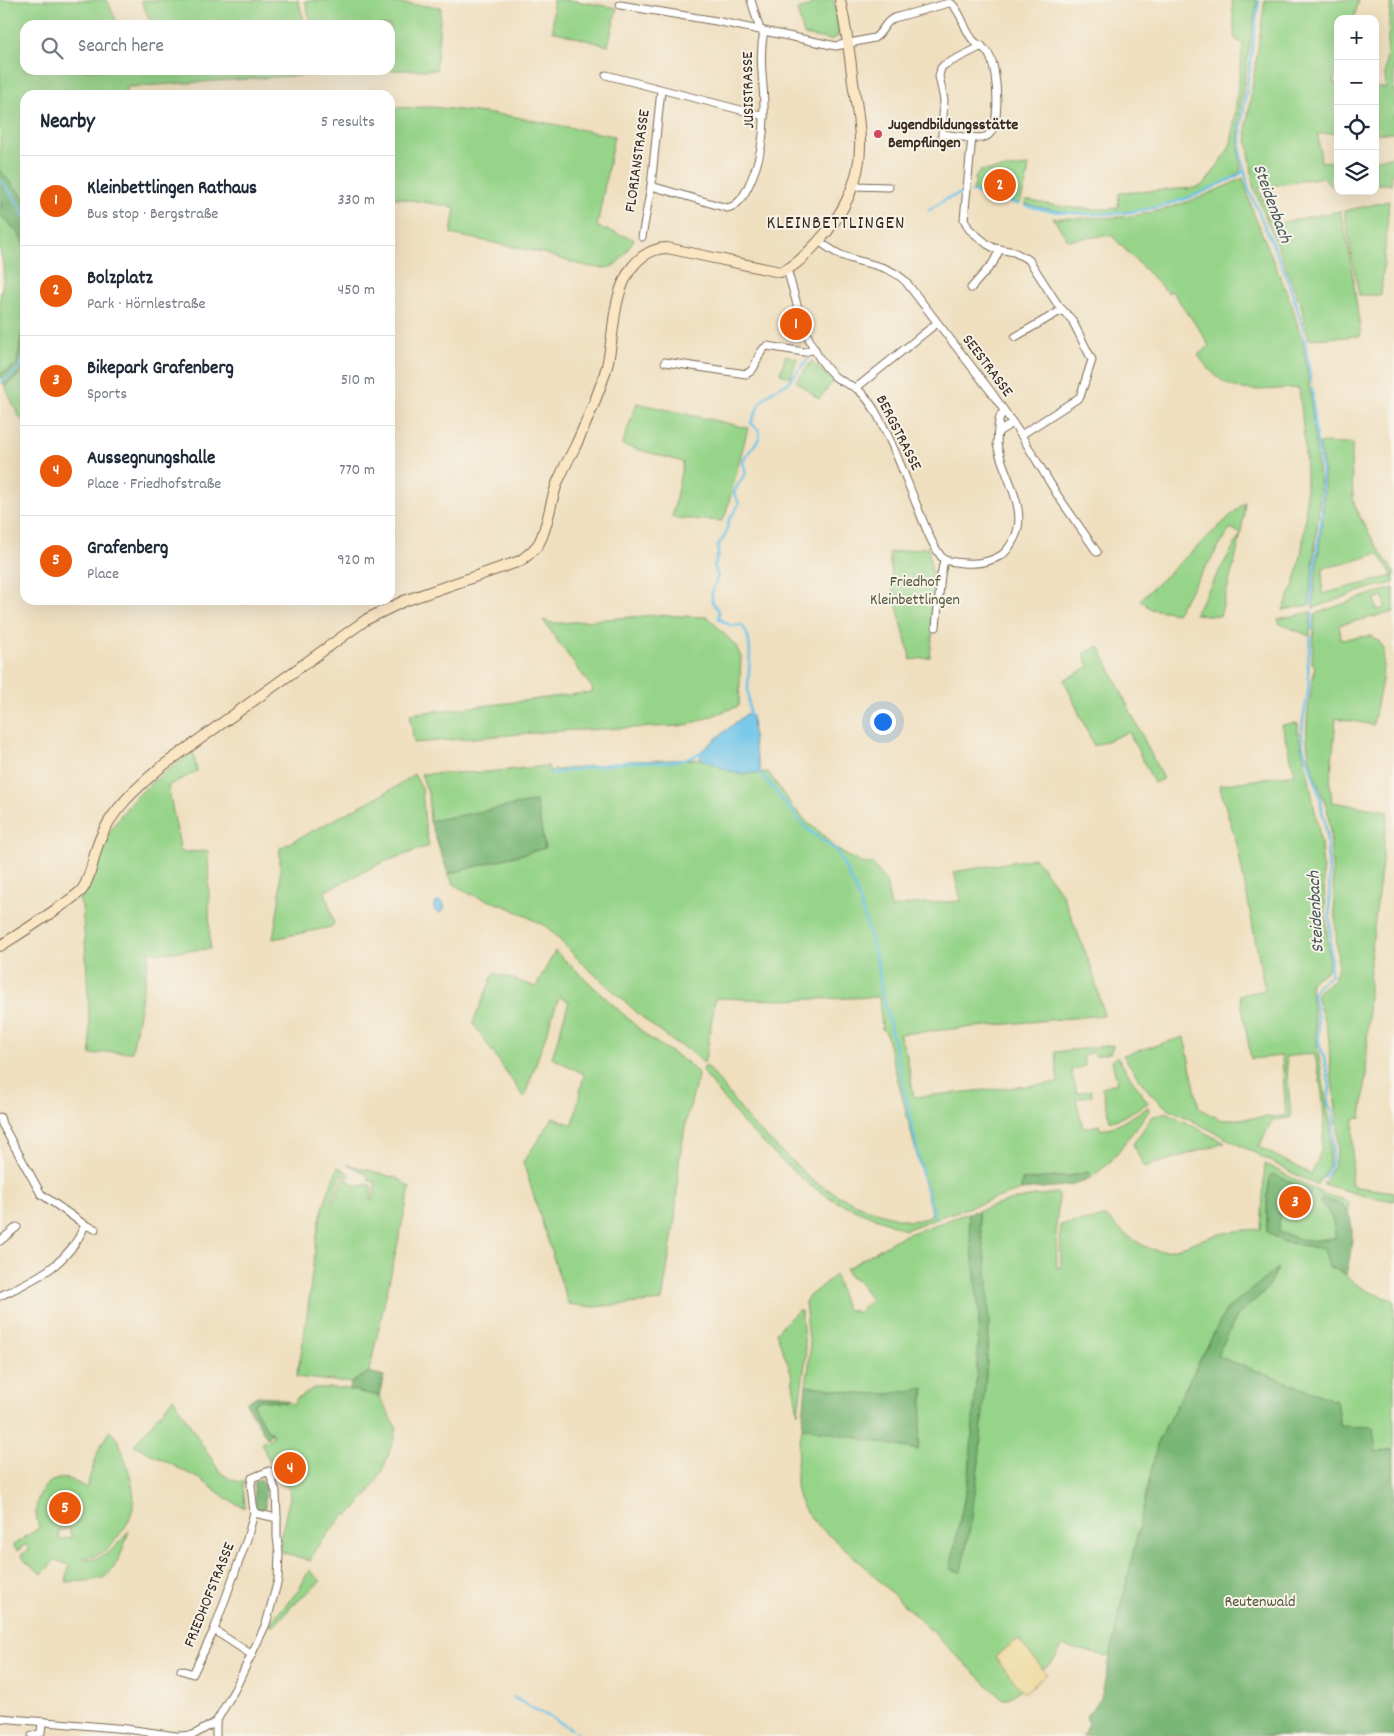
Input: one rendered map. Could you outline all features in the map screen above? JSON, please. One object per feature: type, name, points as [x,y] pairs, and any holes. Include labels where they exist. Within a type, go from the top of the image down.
[{"type":"street","points":[[751,0],[762,30]]},
{"type":"street","points":[[0,946],[77,895],[87,880],[100,838],[107,824],[135,789],[161,767],[367,619],[404,601],[520,561],[531,553],[545,527],[558,481],[589,416],[601,385],[609,355],[619,296],[629,271],[641,258],[660,248],[675,249],[780,272],[787,270],[819,241],[837,218],[853,186],[858,166],[860,142],[848,44],[840,0]]},
{"type":"street","points":[[620,5],[680,14],[836,46],[878,36],[890,20],[949,3],[955,6],[973,40],[982,46],[988,53],[994,68],[996,118],[991,133],[986,137],[942,134],[944,100],[939,73],[944,66],[982,46]]},
{"type":"street","name":"JUSISTRASSE","points":[[651,186],[726,208],[737,204],[741,200],[760,156],[763,136],[764,116],[760,53],[762,30]]},
{"type":"street","name":"FLORIANSTRASSE","points":[[606,75],[764,116]]},
{"type":"street","name":"FLORIANSTRASSE","points":[[642,236],[651,186],[661,90]]},
{"type":"street","points":[[972,137],[964,219],[966,225],[986,244],[1014,252],[1030,260],[1062,310],[1072,320],[1092,357],[1080,397],[1021,435]]},
{"type":"street","points":[[853,186],[889,187]]},
{"type":"street","name":"SEESTRASSE","points":[[819,241],[848,258],[887,268],[901,276],[974,368],[1013,423],[1058,496],[1097,552]]},
{"type":"street","points":[[971,288],[993,263],[1000,249]]},
{"type":"street","name":"BERGSTRASSE","points":[[787,270],[803,325],[815,349],[834,376],[856,388],[864,395],[882,424],[933,546],[944,560]]},
{"type":"street","points":[[1016,336],[1062,310]]},
{"type":"street","points":[[856,388],[937,323]]},
{"type":"street","points":[[666,362],[746,374],[754,368],[760,352],[767,346],[804,352],[815,349]]},
{"type":"street","points":[[936,627],[944,560],[972,564],[989,561],[1004,553],[1017,535],[1020,520],[1018,508],[997,443],[1000,415],[1004,411]]},
{"type":"street","points":[[998,432],[1013,423]]},
{"type":"street","points":[[1,1122],[42,1194],[85,1225],[95,1229]]},
{"type":"street","points":[[0,1296],[33,1280],[66,1257],[80,1238],[85,1225]]},
{"type":"street","points":[[0,1241],[16,1228]]},
{"type":"street","name":"FRIEDHOFSTRASSE","points":[[181,1670],[193,1674],[214,1630],[247,1539],[254,1513],[252,1478],[269,1471],[276,1492],[279,1553],[278,1580],[266,1624],[252,1655],[216,1722],[216,1736]]},
{"type":"street","points":[[254,1513],[277,1518]]},
{"type":"street","points":[[214,1630],[252,1655]]},
{"type":"street","points":[[0,1718],[127,1729],[177,1736],[194,1736],[216,1722]]},
{"type":"street","points":[[32,1736],[41,1733],[42,1721]]},
{"type":"green space","points":[[0,0],[107,0],[116,20],[20,20],[20,75],[307,75],[127,87],[127,90],[20,90],[20,193],[0,171]]},
{"type":"green space","points":[[141,0],[298,0],[304,20],[150,20]]},
{"type":"green space","points":[[360,0],[441,7],[436,70],[395,70],[395,20],[311,20],[305,1]]},
{"type":"green space","points":[[553,0],[570,0],[617,8],[608,46],[553,31]]},
{"type":"green space","points":[[823,0],[834,0],[839,32],[837,37],[831,40],[804,35],[797,10],[809,7],[809,5]]},
{"type":"green space","points":[[1232,0],[1257,0],[1243,85],[1239,129],[1241,170],[1235,176],[1182,200],[1150,209],[1118,213],[1085,214],[1025,204],[1026,200],[1083,209],[1118,208],[1119,193],[1195,188],[1206,182],[1226,154],[1233,132],[1243,44],[1235,39]]},
{"type":"green space","points":[[1265,0],[1358,0],[1355,15],[1334,15],[1334,133],[1318,134],[1321,162],[1334,161],[1334,187],[1332,187],[1323,177],[1259,188],[1273,224],[1340,211],[1349,250],[1361,336],[1309,339],[1302,308],[1254,188],[1246,130]]},
{"type":"green space","points":[[1391,0],[1394,0],[1394,133],[1379,133],[1379,87],[1386,88],[1385,74]]},
{"type":"green space","points":[[433,107],[510,116],[614,136],[597,227],[634,239],[618,263],[602,268],[574,263],[538,252],[451,234],[455,207],[395,198],[395,108]]},
{"type":"green space","points":[[1394,157],[1394,173],[1392,174],[1391,184],[1379,184],[1379,159]]},
{"type":"green space","points":[[1029,166],[1020,204],[973,191],[976,175],[980,171]]},
{"type":"green space","points":[[0,171],[20,193],[20,236],[0,215],[2,203],[0,202]]},
{"type":"green space","points":[[1243,178],[1253,212],[1291,303],[1303,344],[1320,489],[1309,605],[1283,610],[1296,578],[1301,555],[1306,507],[1304,436],[1299,388],[1242,389],[1220,379],[1198,355],[1209,346],[1172,291],[1168,293],[1111,235],[1068,240],[1053,218],[1138,215],[1192,200]]},
{"type":"green space","points":[[1389,201],[1381,295],[1359,295],[1344,211]]},
{"type":"green space","points":[[0,202],[2,203],[1,215],[20,236],[20,346],[17,364],[0,375],[0,297],[4,279],[0,251]]},
{"type":"green space","points":[[20,346],[20,372],[5,386],[0,375],[17,364]]},
{"type":"green space","points":[[786,355],[797,359],[791,377],[780,374]]},
{"type":"green space","points":[[812,361],[833,382],[819,399],[796,381]]},
{"type":"green space","points":[[20,374],[20,418],[18,415],[5,386]]},
{"type":"green space","points":[[637,403],[748,428],[726,513],[722,521],[672,518],[683,462],[622,445]]},
{"type":"green space","points":[[1319,443],[1353,444],[1351,459],[1353,498],[1356,510],[1375,544],[1394,572],[1394,583],[1373,587],[1313,608],[1324,491],[1324,474]],"holes":[[[1378,553],[1393,576],[1322,594],[1323,568],[1351,562]]]},
{"type":"green space","points":[[1245,502],[1241,534],[1231,528],[1176,613],[1151,609],[1140,600]]},
{"type":"green space","points":[[1240,535],[1220,616],[1194,614]]},
{"type":"green space","name":"Friedhof Kleinbettlingen","points":[[928,547],[936,600],[930,657],[911,660],[894,595],[889,553]]},
{"type":"green space","points":[[1394,588],[1394,612],[1339,625],[1341,639],[1371,636],[1378,640],[1384,649],[1382,680],[1373,725],[1336,718],[1330,783],[1332,802],[1388,811],[1370,962],[1366,1078],[1361,1118],[1354,1119],[1351,1184],[1356,1187],[1394,1192],[1394,1201],[1365,1196],[1323,1184],[1331,1172],[1336,1158],[1338,1127],[1330,1066],[1328,1032],[1316,995],[1333,980],[1338,964],[1329,816],[1310,758],[1307,739],[1307,718],[1315,666],[1312,663],[1315,614]],"holes":[[[1384,597],[1385,608],[1377,610],[1375,599]]]},
{"type":"green space","points":[[1311,612],[1310,636],[1280,624],[1278,619]]},
{"type":"green space","points":[[654,615],[708,617],[736,646],[741,657],[739,706],[690,724],[679,726],[556,731],[414,743],[410,714],[592,692],[593,689],[543,620],[561,623]]},
{"type":"green space","points":[[1099,646],[1163,779],[1154,783],[1129,732],[1094,746],[1064,680],[1089,667],[1084,654]]},
{"type":"green space","points":[[1298,724],[1298,733],[1308,773],[1321,844],[1329,960],[1328,970],[1310,982],[1318,1052],[1331,1129],[1329,1165],[1316,1185],[1166,1107],[1147,1090],[1123,1055],[1184,1037],[1199,1108],[1221,1120],[1286,1116],[1282,1056],[1251,1059],[1240,995],[1265,990],[1237,844],[1219,785],[1295,774],[1282,725]],"holes":[[[1314,1053],[1323,1098],[1324,1130],[1318,1161],[1311,1174],[1259,1147],[1272,1120],[1291,1118],[1286,1057]]]},
{"type":"green space","points":[[193,752],[197,771],[168,786],[181,852],[208,851],[210,949],[158,953],[150,951],[132,1052],[106,1052],[91,1055],[86,955],[82,907],[79,899],[94,877],[109,834],[126,809],[146,788]]},
{"type":"green space","points":[[701,759],[738,774],[768,772],[793,807],[836,849],[860,863],[873,864],[886,882],[891,908],[912,904],[961,901],[954,872],[1035,858],[1062,894],[1092,969],[1104,1015],[899,1034],[907,1056],[914,1097],[1058,1083],[1055,1052],[1113,1045],[1110,1053],[1095,1056],[1093,1052],[1083,1055],[1085,1066],[1071,1070],[1077,1093],[1091,1090],[1092,1095],[1076,1099],[1083,1128],[1099,1125],[1101,1130],[1118,1125],[1148,1107],[1149,1111],[1110,1162],[1092,1177],[1089,1172],[1069,1176],[1022,1180],[1021,1190],[905,1230],[837,1202],[811,1186],[774,1154],[744,1124],[702,1071],[704,1067],[708,1067],[752,1124],[812,1180],[839,1196],[889,1216],[909,1221],[919,1220],[932,1215],[886,1033],[882,1029],[879,997],[781,1000],[715,998],[704,1063],[688,1049],[674,1042],[650,1024],[583,964],[547,927],[508,907],[470,894],[455,885],[448,874],[545,848],[536,802],[430,821],[428,793],[421,774],[487,772],[548,766],[549,771],[631,761]]},
{"type":"green space","points":[[414,774],[422,789],[429,846],[381,863],[325,891],[334,924],[331,927],[273,939],[280,896],[280,848],[398,786]]},
{"type":"green space","points":[[536,801],[545,848],[448,874],[430,821]]},
{"type":"green space","points":[[555,951],[648,1037],[686,1062],[697,1072],[698,1076],[686,1121],[679,1162],[675,1219],[662,1301],[593,1307],[568,1304],[523,1162],[553,1118],[573,1125],[584,1074],[552,1058],[569,1001],[559,997],[524,1098],[473,1023],[494,973],[536,987]]},
{"type":"green space","points":[[1117,1057],[1148,1103],[1119,1119],[1111,1121],[1102,1087],[1117,1083],[1112,1060]]},
{"type":"green space","points":[[1166,1112],[1225,1143],[1144,1167],[1133,1144],[1152,1117]]},
{"type":"green space","points":[[347,1164],[399,1179],[410,1188],[369,1372],[351,1383],[296,1377],[303,1341],[318,1229],[326,1197],[338,1167],[350,1174],[349,1178],[341,1175],[332,1200],[334,1201],[343,1178],[350,1181],[351,1184],[372,1186],[371,1198],[373,1199],[376,1183],[369,1180],[367,1174]]},
{"type":"green space","points":[[1265,1164],[1322,1193],[1349,1202],[1347,1212],[1343,1206],[1322,1198],[1320,1203],[1330,1214],[1336,1238],[1307,1241],[1276,1234],[1270,1176],[1267,1197],[1267,1232],[1284,1242],[1324,1249],[1329,1267],[1336,1269],[1365,1289],[1394,1300],[1394,1449],[1376,1452],[1340,1426],[1336,1401],[1217,1356],[1237,1316],[1267,1289],[1278,1269],[1226,1310],[1158,1441],[1110,1657],[1063,1646],[1053,1661],[1043,1669],[1018,1639],[995,1657],[1021,1689],[1008,1699],[1002,1699],[848,1551],[823,1530],[802,1505],[798,1495],[796,1478],[802,1427],[918,1450],[924,1389],[888,1394],[856,1393],[806,1385],[810,1348],[805,1302],[808,1297],[835,1275],[846,1309],[858,1312],[871,1300],[859,1282],[850,1277],[846,1269],[900,1237],[968,1213],[979,1313],[969,1475],[950,1569],[961,1572],[971,1523],[979,1461],[989,1335],[988,1279],[978,1211],[1017,1199],[1057,1193],[1059,1196],[1056,1226],[1057,1268],[1061,1267],[1060,1225],[1106,1217],[1124,1233],[1146,1247],[1166,1251],[1218,1234],[1261,1229]]},
{"type":"green space","points":[[1089,1172],[1092,1177],[1074,1185],[1021,1190],[1022,1180],[1069,1176]]},
{"type":"green space","points":[[1273,1174],[1311,1191],[1309,1198],[1283,1190],[1280,1194],[1279,1232],[1307,1241],[1335,1238],[1332,1219],[1320,1203],[1322,1198],[1344,1207],[1351,1221],[1352,1230],[1351,1250],[1346,1275],[1329,1267],[1324,1249],[1284,1242],[1267,1232],[1267,1197],[1270,1176]]},
{"type":"green space","points":[[978,1211],[988,1279],[989,1335],[979,1461],[971,1523],[961,1572],[950,1569],[969,1475],[979,1313],[968,1213]]},
{"type":"green space","name":"Reutenwald","points":[[1278,1268],[1267,1289],[1237,1316],[1217,1356],[1336,1401],[1340,1426],[1373,1427],[1376,1452],[1394,1449],[1394,1736],[1082,1736],[1089,1724],[1086,1716],[1101,1698],[1158,1441],[1226,1310]]},
{"type":"green space","points":[[798,1310],[801,1311],[806,1356],[798,1413],[791,1372],[776,1332]]},
{"type":"green space","points":[[369,1372],[384,1376],[379,1396],[350,1390],[351,1383]]},
{"type":"green space","points":[[806,1385],[856,1393],[888,1394],[924,1388],[918,1450],[802,1427]]},
{"type":"green space","points":[[314,1388],[342,1388],[379,1396],[397,1429],[384,1466],[374,1485],[348,1516],[345,1514],[315,1550],[310,1561],[282,1552],[280,1539],[290,1497],[289,1488],[279,1482],[261,1443],[274,1436],[268,1431],[253,1405],[260,1400],[287,1403],[287,1401],[294,1405],[296,1399]]},
{"type":"green space","points":[[257,1396],[273,1397],[287,1401],[287,1403],[260,1400],[253,1405],[268,1431],[272,1433],[267,1438],[246,1403]]},
{"type":"green space","points":[[173,1398],[219,1471],[232,1480],[247,1482],[248,1484],[243,1484],[245,1507],[229,1500],[203,1481],[134,1445]]},
{"type":"green space","points":[[109,1431],[116,1437],[132,1483],[134,1501],[124,1529],[113,1543],[106,1550],[94,1556],[84,1557],[83,1560],[98,1558],[104,1555],[115,1547],[129,1531],[119,1558],[107,1575],[89,1581],[66,1582],[69,1566],[55,1560],[42,1574],[26,1562],[21,1555],[29,1549],[26,1544],[17,1551],[13,1545],[39,1528],[36,1513],[38,1498],[41,1491],[51,1482],[57,1479],[73,1480],[86,1488],[99,1449]],"holes":[[[69,1528],[71,1537],[60,1540],[58,1531]]]},
{"type":"green space","points":[[261,1479],[265,1490],[265,1512],[256,1507],[254,1485],[256,1481]]},
{"type":"green space","points":[[309,1570],[321,1581],[293,1605],[274,1626],[268,1625],[299,1590]]},
{"type":"sand","points":[[1018,1639],[1047,1674],[1024,1693],[995,1657]]},
{"type":"water","points":[[746,714],[752,716],[754,747],[761,773],[738,774],[701,759],[700,752]]},
{"type":"water","points":[[439,901],[445,907],[439,913],[433,907]]},
{"type":"waterway","name":"Steidenbach","points":[[1259,0],[1241,128],[1241,156],[1249,190],[1286,275],[1295,301],[1303,328],[1311,382]]},
{"type":"waterway","points":[[1026,206],[1050,211],[1098,214],[1145,210],[1191,197],[1244,171]]},
{"type":"waterway","points":[[0,180],[20,208]]},
{"type":"waterway","points":[[929,210],[946,199],[965,192]]},
{"type":"waterway","points":[[972,192],[1018,204]]},
{"type":"waterway","points":[[750,717],[748,692],[750,647],[742,625],[730,625],[719,618],[719,611],[712,602],[712,592],[718,576],[714,566],[718,555],[718,545],[725,535],[729,520],[739,503],[734,494],[746,472],[743,462],[760,436],[758,429],[751,423],[759,405],[766,396],[780,386],[787,384],[808,359]]},
{"type":"waterway","points":[[0,383],[20,366]]},
{"type":"waterway","name":"Steidenbach","points":[[1311,604],[1322,515],[1322,475],[1314,422],[1312,387]]},
{"type":"waterway","name":"Steidenbach","points":[[1312,612],[1312,629]]},
{"type":"waterway","name":"Steidenbach","points":[[1311,637],[1308,664],[1309,683],[1302,741],[1321,800],[1325,821],[1329,871],[1331,975],[1318,985],[1313,994],[1317,1014],[1319,1043],[1330,1087],[1328,1104],[1333,1112],[1334,1124],[1332,1161],[1329,1171],[1324,1178]]},
{"type":"waterway","points":[[549,774],[620,763],[676,761],[702,752]]},
{"type":"waterway","points":[[759,771],[807,829],[837,851],[857,892],[878,964],[882,992],[923,1178],[934,1216]]},
{"type":"waterway","points":[[513,1697],[571,1729]]},
{"type":"waterway","points":[[576,1732],[579,1736]]},
{"type":"place","name":"Jugendbildungsstätte Bempflingen","points":[[878,134]]},
{"type":"place","name":"Bolzplatz","points":[[1000,185]]},
{"type":"place","name":"Kleinbettlingen Rathaus","points":[[796,324]]},
{"type":"place","name":"Bikepark Grafenberg","points":[[1295,1202]]},
{"type":"place","name":"Aussegnungshalle","points":[[290,1468]]},
{"type":"place","name":"Grafenberg","points":[[65,1508]]},
{"type":"district","name":"KLEINBETTLINGEN","points":[[836,224]]}]
